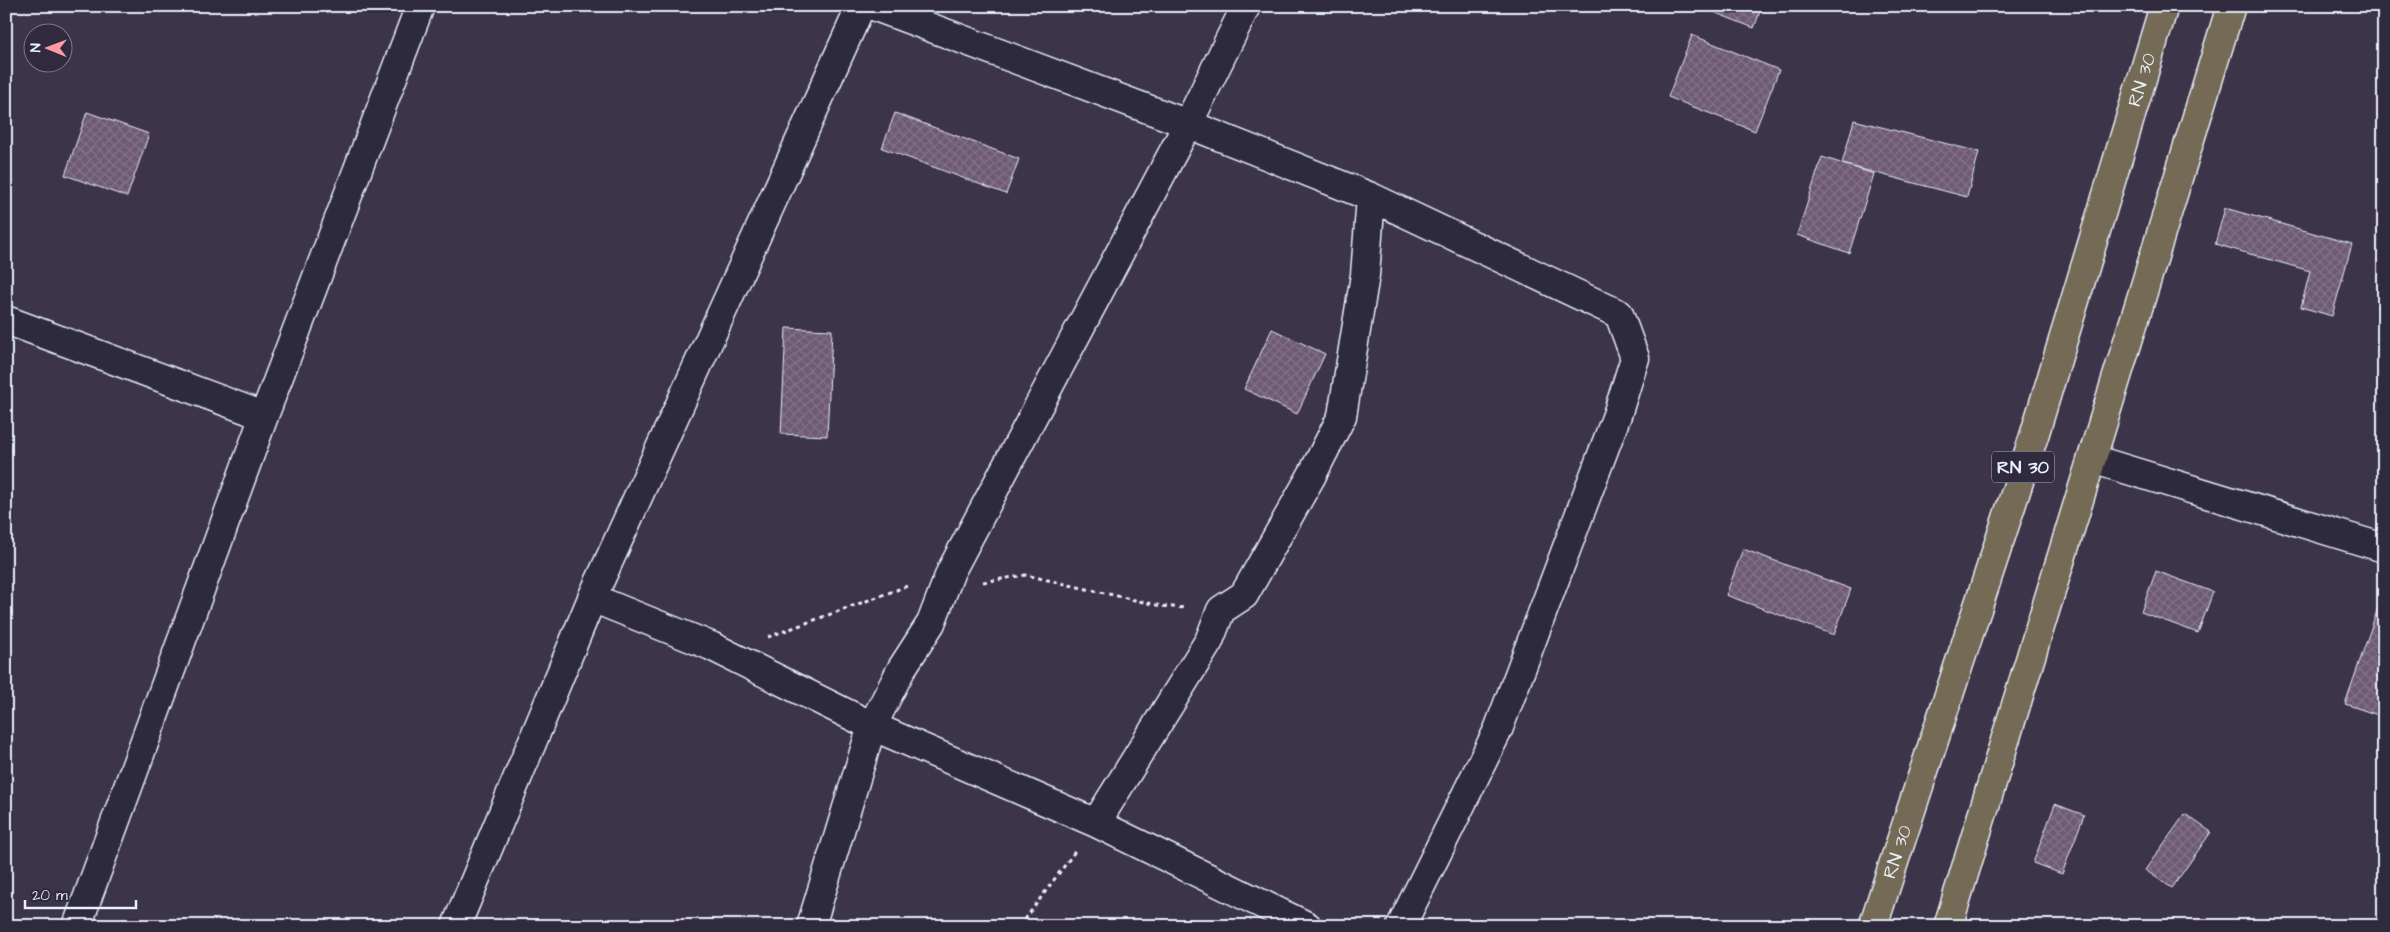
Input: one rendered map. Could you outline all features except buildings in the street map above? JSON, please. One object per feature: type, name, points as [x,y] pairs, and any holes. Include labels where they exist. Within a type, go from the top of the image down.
[{"type":"main road","name":"RN 30","points":[[1872,926],[2034,436],[2164,6]]},
{"type":"main road","points":[[1948,926],[2231,6]]},
{"type":"street","points":[[77,926],[264,416],[420,6]]},
{"type":"street","points":[[456,926],[592,598],[861,6]]},
{"type":"street","points":[[873,6],[1188,124],[1371,197],[1619,314],[1635,358],[1617,415],[1498,730],[1401,926]]},
{"type":"street","points":[[811,926],[872,726],[902,668],[931,623],[951,571],[1188,124],[1246,6]]},
{"type":"street","points":[[1096,823],[1209,641],[1221,610],[1244,595],[1312,475],[1342,416],[1365,275],[1371,197]]},
{"type":"street","points":[[6,320],[264,416]]},
{"type":"street","points":[[2092,459],[2384,548]]},
{"type":"street","points":[[592,598],[711,646],[872,726],[1096,823],[1307,926]]},
{"type":"path","points":[[766,638],[846,606],[951,571]]},
{"type":"path","points":[[982,582],[1026,575],[1161,606],[1221,610]]},
{"type":"path","points":[[1020,926],[1096,823]]}]
